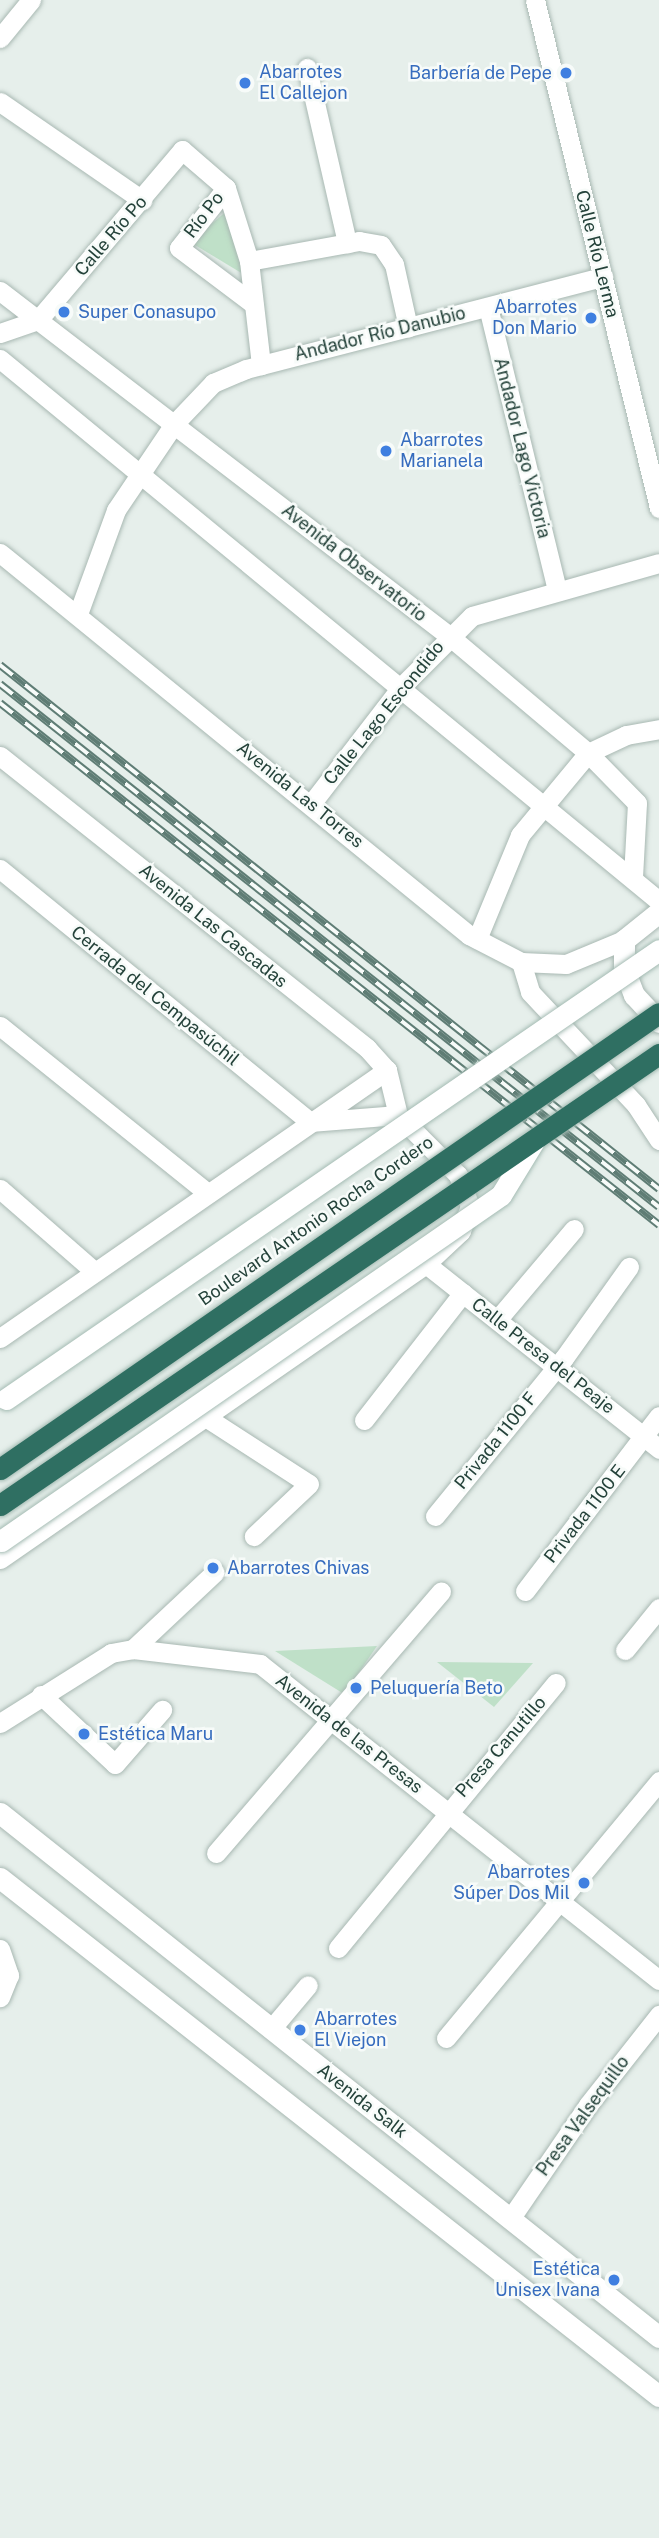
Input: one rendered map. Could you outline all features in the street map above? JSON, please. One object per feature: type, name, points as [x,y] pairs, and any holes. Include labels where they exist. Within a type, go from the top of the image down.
[{"type":"highway","name":"Boulevard Antonio Rocha Cordero","points":[[0,1469],[659,1013]]},
{"type":"highway","points":[[0,1505],[659,1054]]},
{"type":"street","points":[[0,38],[31,0]]},
{"type":"street","name":"Calle Río Lerma","points":[[535,0],[659,508]]},
{"type":"street","points":[[307,68],[348,243]]},
{"type":"street","points":[[0,102],[142,200]]},
{"type":"street","name":"Calle Río Po","points":[[38,320],[182,150]]},
{"type":"street","name":"Río Po","points":[[182,150],[226,188],[178,248],[251,302]]},
{"type":"street","points":[[226,188],[249,261],[251,302],[261,365]]},
{"type":"street","points":[[249,261],[348,243],[381,245],[394,264],[408,327]]},
{"type":"street","name":"Andador Río Danubio","points":[[78,614],[116,510],[174,424],[213,383],[261,365],[603,277]]},
{"type":"street","name":"Avenida Observatorio","points":[[0,290],[447,635],[588,753],[637,803],[633,878]]},
{"type":"street","name":"Andador Lago Victoria","points":[[488,307],[558,589]]},
{"type":"street","points":[[0,333],[38,320]]},
{"type":"street","points":[[0,359],[546,803],[659,901]]},
{"type":"street","name":"Avenida Las Torres","points":[[0,553],[477,939],[521,962],[566,964],[624,940]]},
{"type":"street","name":"Calle Lago Escondido","points":[[311,804],[401,687],[447,635],[472,616],[558,589],[659,563]]},
{"type":"street","points":[[477,939],[520,835],[588,753],[626,735],[659,729]]},
{"type":"street","name":"Avenida Las Cascadas","points":[[0,756],[387,1070]]},
{"type":"street","name":"Cerrada del Cempasúchil","points":[[0,869],[310,1122]]},
{"type":"street","points":[[659,912],[624,940],[624,969],[634,995],[659,1022]]},
{"type":"street","points":[[3,1401],[659,950]]},
{"type":"street","points":[[521,962],[530,992],[636,1105],[659,1140]]},
{"type":"street","points":[[0,1026],[208,1193]]},
{"type":"street","points":[[0,1338],[93,1270],[387,1070],[398,1115],[465,1184],[470,1206],[461,1231],[426,1264],[207,1418],[0,1547]]},
{"type":"street","points":[[310,1122],[398,1115]]},
{"type":"street","points":[[0,1547],[501,1195],[534,1141]]},
{"type":"street","points":[[0,1189],[93,1270]]},
{"type":"street","points":[[497,1320],[574,1229]]},
{"type":"street","name":"Calle Presa del Peaje","points":[[426,1264],[652,1443]]},
{"type":"street","name":"Privada 1100 F","points":[[435,1516],[556,1367],[629,1267]]},
{"type":"street","points":[[364,1420],[463,1293]]},
{"type":"street","name":"Privada 1100 E","points":[[525,1591],[652,1443],[659,1416]]},
{"type":"street","points":[[207,1418],[309,1484],[254,1536]]},
{"type":"street","points":[[133,1649],[215,1572]]},
{"type":"street","points":[[216,1853],[329,1718],[441,1591]]},
{"type":"street","points":[[625,1650],[659,1608]]},
{"type":"street","name":"Avenida de las Presas","points":[[0,1723],[111,1653],[133,1649],[260,1664],[659,1980]]},
{"type":"street","name":"Presa Canutillo","points":[[338,1948],[446,1811],[556,1683]]},
{"type":"street","points":[[41,1695],[115,1764],[162,1710]]},
{"type":"street","points":[[446,2038],[659,1781]]},
{"type":"street","name":"Avenida Salk","points":[[0,1813],[659,2337]]},
{"type":"street","points":[[0,1878],[659,2396]]},
{"type":"street","points":[[0,1949],[9,1975],[0,1997]]},
{"type":"street","points":[[271,2029],[308,1985]]},
{"type":"street","name":"Presa Valsequillo","points":[[510,2219],[588,2105],[659,2015]]},
{"type":"green space","points":[[228,210],[248,277],[190,242]]},
{"type":"green space","points":[[377,1646],[344,1694],[275,1651]]},
{"type":"green space","points":[[437,1662],[533,1663],[494,1707]]},
{"type":"railway","points":[[0,665],[659,1189]]},
{"type":"railway","points":[[0,684],[659,1207]]},
{"type":"railway","points":[[0,703],[659,1225]]},
{"type":"place","name":"Barbería de Pepe","points":[[566,73]]},
{"type":"place","name":"Abarrotes El Callejon","points":[[245,83]]},
{"type":"place","name":"Super Conasupo","points":[[64,312]]},
{"type":"place","name":"Abarrotes Don Mario","points":[[591,318]]},
{"type":"place","name":"Abarrotes Marianela","points":[[386,451]]},
{"type":"place","name":"Abarrotes Chivas","points":[[213,1568]]},
{"type":"place","name":"Peluquería Beto","points":[[356,1688]]},
{"type":"place","name":"Estética Maru","points":[[84,1734]]},
{"type":"place","name":"Abarrotes Súper Dos Mil","points":[[584,1883]]},
{"type":"place","name":"Abarrotes El Viejon","points":[[300,2030]]},
{"type":"place","name":"Estética Unisex Ivana","points":[[614,2280]]}]
